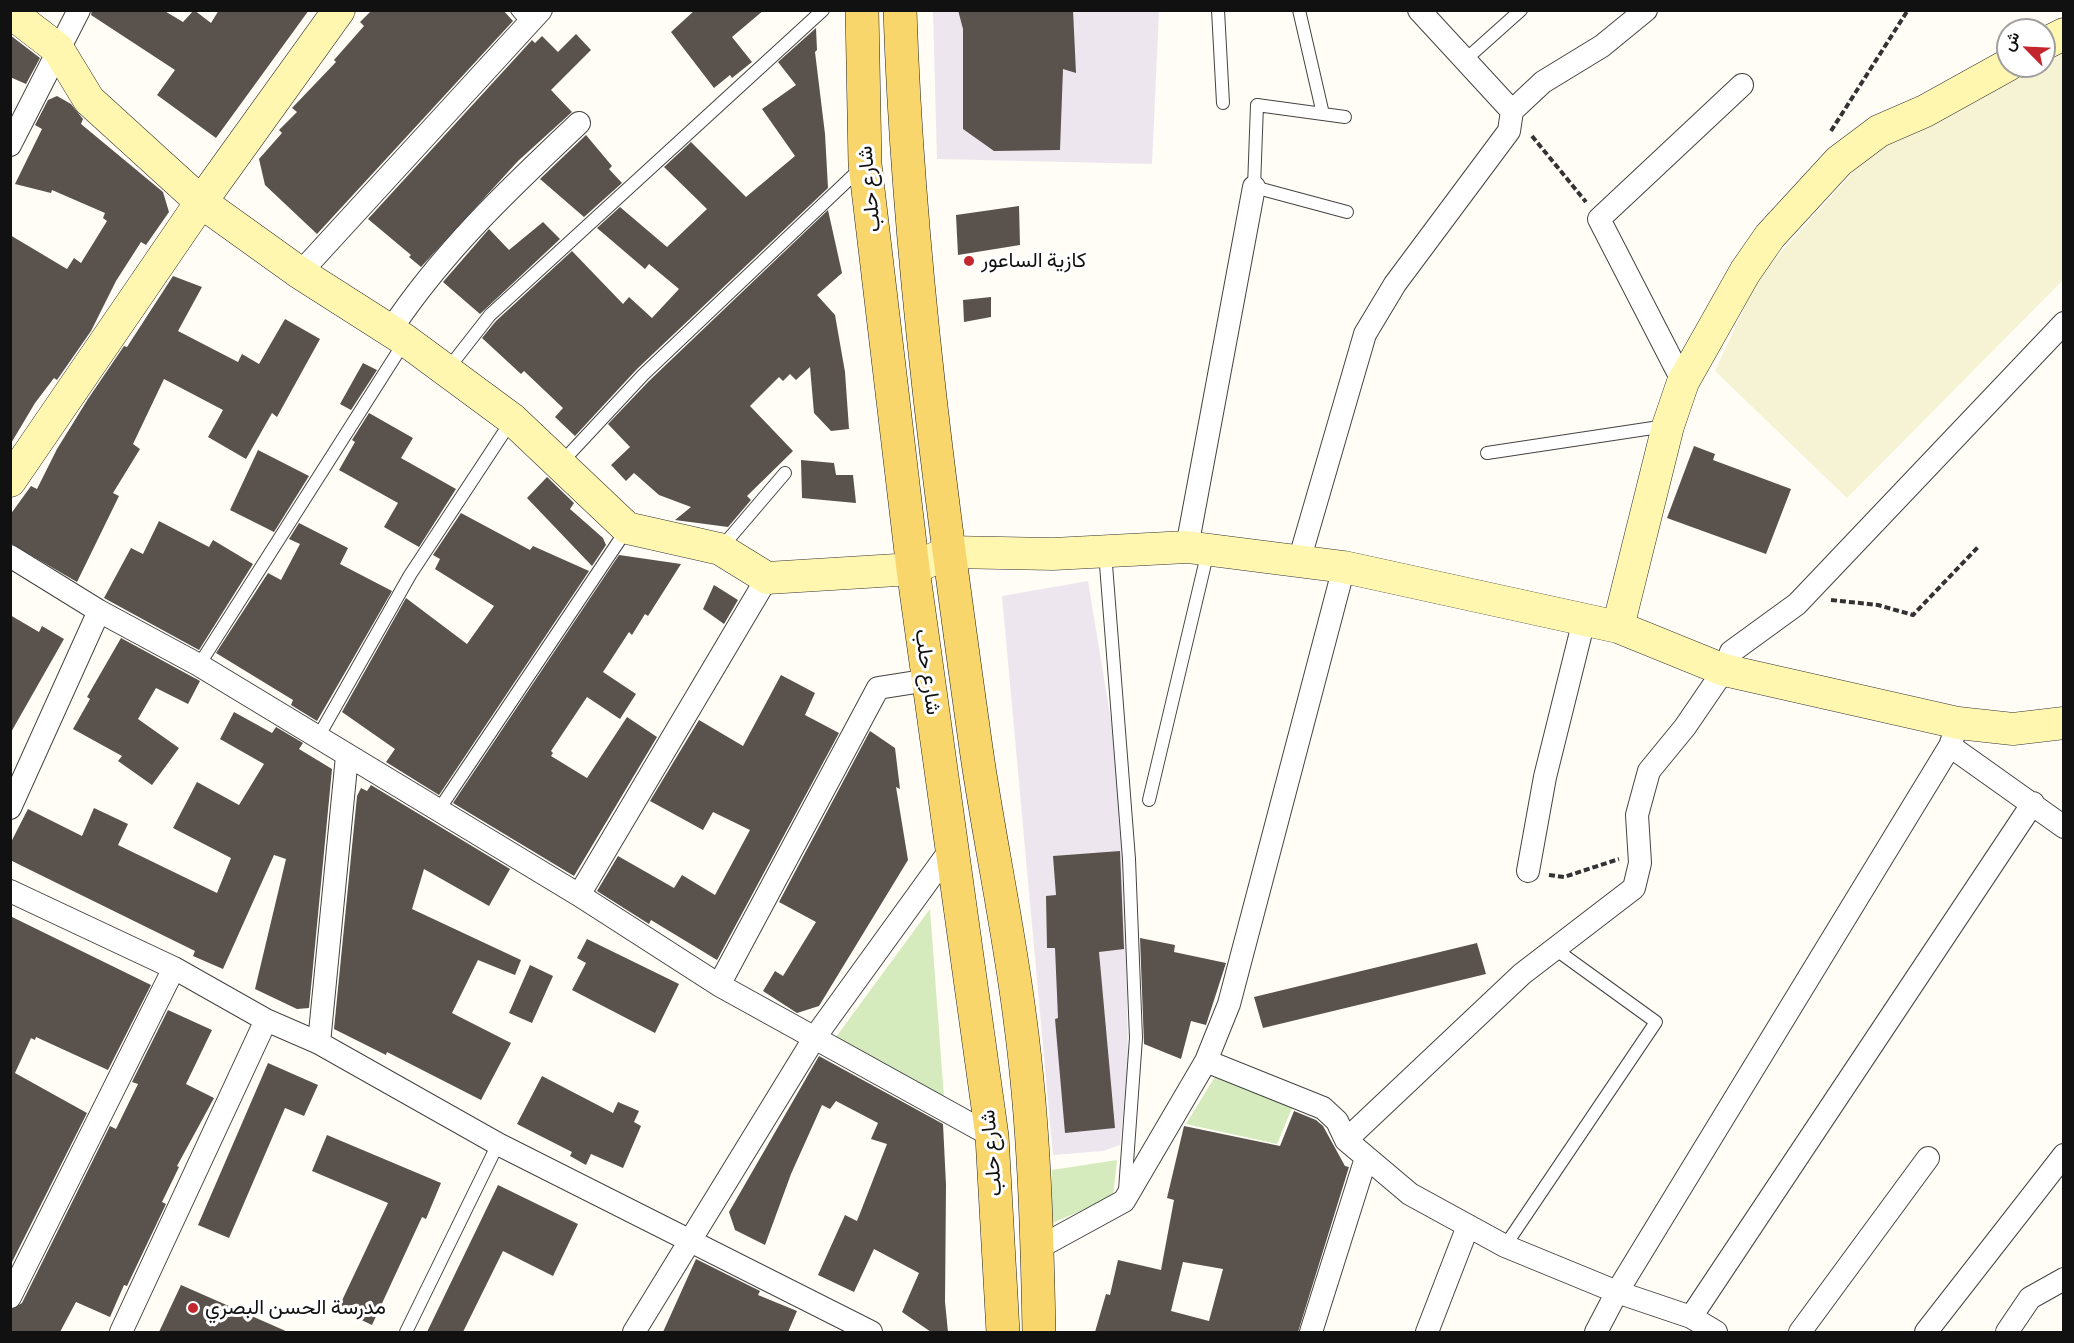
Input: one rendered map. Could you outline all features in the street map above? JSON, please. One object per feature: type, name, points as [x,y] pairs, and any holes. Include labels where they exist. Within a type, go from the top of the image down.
[{"type":"main road","name":"شارع حلب","points":[[862,10],[865,164],[913,569],[992,1136],[1003,1332]]},
{"type":"main road","name":"شارع حلب","points":[[900,10],[903,115],[948,552],[979,767],[1020,1020],[1038,1248],[1039,1332]]},
{"type":"street","points":[[10,145],[79,10]]},
{"type":"street","points":[[10,482],[201,202],[339,10]]},
{"type":"street","points":[[1419,10],[1512,111]]},
{"type":"street","points":[[1299,561],[1365,334],[1395,284],[1509,131],[1512,111],[1543,82],[1602,46],[1646,10]]},
{"type":"street","points":[[10,12],[58,49],[89,100],[201,202],[300,273],[398,336],[512,419],[627,528],[720,549],[767,578],[913,569],[948,552],[1053,554],[1198,549],[1344,567],[1618,627],[1724,670],[1954,734],[2064,723]]},
{"type":"street","points":[[300,273],[528,18]]},
{"type":"street","points":[[1618,627],[1668,426],[1683,382],[1745,272],[1770,236],[1839,161],[1879,131],[1925,111],[1996,72]]},
{"type":"street","points":[[1683,382],[1599,219],[1742,85]]},
{"type":"street","points":[[398,336],[420,286],[495,203],[579,123]]},
{"type":"street","points":[[1198,549],[1254,187]]},
{"type":"street","points":[[1346,1140],[1522,974],[1634,888],[1640,863],[1637,815],[1649,771],[1685,727],[1724,670],[1731,652],[1797,604],[2064,323]]},
{"type":"street","points":[[10,556],[99,611],[199,665],[317,739],[579,896],[719,985],[992,1136]]},
{"type":"street","points":[[1038,1248],[1124,1201],[1206,1061],[1229,1004],[1344,567]]},
{"type":"street","points":[[579,896],[767,578]]},
{"type":"street","points":[[10,808],[99,611]]},
{"type":"street","points":[[1528,871],[1545,777],[1584,620]]},
{"type":"street","points":[[719,985],[878,688],[929,680]]},
{"type":"street","points":[[1954,734],[2032,803],[2064,827]]},
{"type":"street","points":[[1596,1332],[1617,1292],[1954,734]]},
{"type":"street","points":[[320,1043],[347,756]]},
{"type":"street","points":[[1691,1317],[2032,803]]},
{"type":"street","points":[[634,1332],[815,1037],[951,849]]},
{"type":"street","points":[[10,891],[174,968],[266,1020],[320,1043],[498,1144],[871,1332]]},
{"type":"street","points":[[10,1297],[174,968]]},
{"type":"street","points":[[121,1332],[266,1020]]},
{"type":"street","points":[[1206,1061],[1323,1108],[1337,1121],[1346,1140],[1410,1194],[1505,1246],[1617,1292],[1691,1317],[1716,1332]]},
{"type":"street","points":[[1926,1332],[2064,1155]]},
{"type":"street","points":[[1311,1332],[1366,1158]]},
{"type":"street","points":[[1800,1332],[1928,1158]]},
{"type":"street","points":[[1427,1332],[1468,1226]]},
{"type":"street","points":[[2007,1332],[2030,1298],[2064,1279]]},
{"type":"lane","points":[[446,371],[490,315],[823,10]]},
{"type":"lane","points":[[1218,10],[1223,103]]},
{"type":"lane","points":[[1299,10],[1323,114]]},
{"type":"lane","points":[[1465,60],[1521,10]]},
{"type":"lane","points":[[1345,117],[1257,105],[1254,187],[1347,212]]},
{"type":"lane","points":[[559,465],[643,375],[865,164]]},
{"type":"lane","points":[[199,665],[398,336]]},
{"type":"lane","points":[[317,739],[410,575],[512,419]]},
{"type":"lane","points":[[1486,453],[1668,426]]},
{"type":"lane","points":[[720,549],[785,473]]},
{"type":"lane","points":[[438,811],[627,528]]},
{"type":"lane","points":[[1149,800],[1198,549]]},
{"type":"lane","points":[[1105,551],[1129,859],[1136,1038],[1124,1201]]},
{"type":"lane","points":[[1505,1246],[1656,1022],[1555,949]]},
{"type":"lane","points":[[406,1332],[498,1144]]},
{"type":"path","points":[[1839,161],[1828,137],[1908,10]]},
{"type":"path","points":[[1512,111],[1599,219]]},
{"type":"path","points":[[1797,604],[1827,600],[1878,605],[1913,615],[1978,547]]},
{"type":"path","points":[[1528,871],[1564,877],[1591,870],[1615,858],[1640,863]]},
{"type":"shaded area","points":[[933,11],[1159,11],[1152,164],[937,159]]},
{"type":"shaded area","points":[[2063,48],[2063,280],[1847,498],[1715,371],[1758,278],[1869,154],[2008,78],[2056,78],[2056,52]]},
{"type":"shaded area","points":[[1088,581],[1112,727],[1125,868],[1128,1062],[1120,1145],[1103,1151],[1053,1155],[1002,596]]},
{"type":"green space","points":[[930,909],[944,1098],[836,1037]]},
{"type":"green space","points":[[1216,1075],[1292,1108],[1277,1144],[1186,1124]]},
{"type":"green space","points":[[1117,1160],[1113,1197],[1050,1224],[1052,1170]]},
{"type":"building","points":[[92,10],[163,10],[183,22],[194,10],[211,23],[219,10],[309,10],[216,138],[157,95],[175,70],[91,15]]},
{"type":"building","points":[[372,10],[503,10],[513,21],[317,234],[265,185],[259,159],[282,133],[279,130],[297,112],[292,108],[336,62],[334,60],[364,26],[360,22]]},
{"type":"building","points":[[695,10],[764,10],[732,37],[752,62],[732,78],[730,75],[714,88],[671,32]]},
{"type":"building","points":[[958,10],[1073,10],[1076,73],[1063,69],[1060,150],[994,151],[963,129],[963,29]]},
{"type":"building","points":[[816,28],[817,50],[815,52],[825,134],[828,188],[637,369],[575,436],[555,417],[563,408],[524,371],[521,374],[482,338],[496,321],[572,251],[623,304],[629,297],[652,318],[679,289],[649,264],[645,269],[597,228],[620,207],[667,247],[707,209],[664,167],[691,142],[746,197],[795,156],[762,109],[796,85],[778,62]]},
{"type":"building","points":[[576,34],[591,50],[551,90],[572,112],[518,161],[421,267],[409,257],[411,255],[368,219],[532,40],[535,43],[542,36],[558,52]]},
{"type":"building","points":[[10,35],[40,58],[26,84],[10,77]]},
{"type":"building","points":[[57,96],[71,104],[83,119],[81,124],[163,192],[169,212],[146,245],[141,242],[116,281],[91,331],[57,380],[54,378],[35,403],[10,445],[10,235],[67,269],[74,258],[81,263],[107,221],[103,218],[105,213],[52,190],[51,193],[15,184],[42,129],[35,125],[48,100]]},
{"type":"building","points":[[586,135],[612,166],[609,169],[622,183],[584,217],[540,179]]},
{"type":"building","points":[[1019,206],[1020,245],[958,255],[956,215]]},
{"type":"building","points":[[828,210],[842,273],[817,295],[835,315],[845,372],[849,429],[831,431],[814,413],[810,367],[796,380],[790,374],[783,381],[779,377],[750,406],[793,451],[747,496],[751,500],[728,527],[675,520],[691,507],[659,495],[634,473],[626,481],[611,465],[630,447],[608,424],[649,381]]},
{"type":"building","points":[[543,222],[560,239],[480,314],[443,282],[489,229],[509,250]]},
{"type":"building","points":[[173,276],[202,287],[178,331],[238,362],[242,354],[259,364],[285,319],[320,339],[277,417],[272,413],[246,459],[208,437],[223,410],[164,379],[133,444],[140,449],[113,493],[119,496],[77,582],[10,543],[10,515],[31,486],[37,489],[57,449],[88,399],[124,346],[127,347]]},
{"type":"building","points":[[991,297],[991,317],[964,322],[963,300]]},
{"type":"building","points":[[363,363],[377,370],[351,410],[340,404]]},
{"type":"building","points":[[369,413],[413,438],[401,458],[456,489],[419,547],[384,527],[398,503],[339,470],[355,442],[352,440]]},
{"type":"building","points":[[1694,446],[1715,454],[1713,460],[1791,489],[1766,554],[1667,518]]},
{"type":"building","points":[[258,450],[309,476],[274,532],[230,510]]},
{"type":"building","points":[[801,460],[834,463],[836,475],[853,475],[856,503],[802,498]]},
{"type":"building","points":[[547,477],[574,503],[570,509],[603,538],[606,545],[592,566],[527,498]]},
{"type":"building","points":[[461,513],[530,550],[533,546],[589,571],[439,795],[386,762],[395,749],[342,712],[406,598],[467,644],[494,606],[435,569],[440,559],[433,555]]},
{"type":"building","points":[[159,521],[209,547],[213,540],[253,564],[199,650],[104,598],[131,548],[143,554]]},
{"type":"building","points":[[299,523],[348,548],[340,564],[392,591],[317,721],[291,705],[293,700],[216,653],[268,573],[281,580],[300,544],[289,539]]},
{"type":"building","points":[[619,555],[681,564],[648,616],[645,614],[632,635],[629,632],[603,672],[636,694],[620,719],[587,697],[551,751],[553,753],[551,756],[587,778],[627,717],[657,737],[574,876],[453,803]]},
{"type":"building","points":[[714,585],[738,600],[724,624],[703,609]]},
{"type":"building","points":[[10,615],[39,632],[42,626],[64,639],[10,734]]},
{"type":"building","points":[[121,638],[200,681],[188,704],[156,688],[138,719],[179,748],[152,785],[118,761],[122,756],[73,729],[90,699],[87,697]]},
{"type":"building","points":[[781,675],[815,693],[805,715],[839,733],[717,960],[651,920],[649,924],[597,891],[618,856],[674,888],[682,875],[715,895],[750,830],[713,812],[703,830],[650,801],[699,720],[743,746]]},
{"type":"building","points":[[234,712],[272,733],[276,727],[303,743],[299,749],[332,769],[309,1008],[297,1009],[255,989],[286,859],[274,855],[223,969],[193,956],[195,951],[10,860],[10,844],[28,809],[82,836],[94,808],[128,824],[118,845],[217,893],[231,858],[173,828],[197,782],[239,805],[264,764],[220,739]]},
{"type":"building","points":[[870,731],[895,748],[900,789],[896,787],[908,860],[819,1006],[797,1013],[763,991],[775,971],[783,976],[816,922],[779,902]]},
{"type":"building","points":[[371,785],[510,869],[489,906],[424,869],[412,909],[521,960],[515,975],[478,960],[452,1013],[511,1043],[481,1100],[387,1052],[386,1055],[334,1029],[357,796],[361,788],[367,791]]},
{"type":"building","points":[[1120,851],[1124,949],[1099,952],[1115,1128],[1065,1133],[1055,1019],[1058,1018],[1055,948],[1047,948],[1046,896],[1056,895],[1053,856]]},
{"type":"building","points":[[10,916],[151,985],[108,1070],[36,1037],[35,1040],[31,1038],[15,1073],[87,1113],[10,1266]]},
{"type":"building","points":[[1140,938],[1175,945],[1174,952],[1226,963],[1206,1025],[1191,1021],[1181,1059],[1144,1044]]},
{"type":"building","points":[[587,939],[679,984],[655,1033],[572,990],[586,963],[577,958]]},
{"type":"building","points":[[1477,943],[1486,974],[1263,1028],[1254,997]]},
{"type":"building","points":[[530,965],[553,976],[532,1023],[509,1013]]},
{"type":"building","points":[[168,1010],[212,1030],[186,1084],[214,1098],[177,1166],[179,1167],[162,1202],[166,1204],[127,1286],[124,1285],[110,1317],[76,1302],[60,1332],[10,1332],[10,1310],[22,1303],[110,1126],[116,1129],[138,1084],[132,1082]]},
{"type":"building","points":[[819,1056],[943,1124],[946,1185],[945,1302],[948,1332],[931,1332],[902,1312],[919,1273],[874,1249],[854,1292],[818,1275],[845,1215],[857,1221],[887,1144],[871,1139],[878,1123],[836,1101],[830,1109],[822,1105],[791,1174],[765,1245],[735,1230],[729,1212]]},
{"type":"building","points":[[268,1063],[318,1085],[304,1116],[285,1108],[229,1238],[198,1225]]},
{"type":"building","points":[[542,1076],[613,1113],[618,1102],[639,1111],[634,1122],[641,1126],[623,1168],[591,1154],[586,1165],[570,1156],[572,1152],[517,1124]]},
{"type":"building","points":[[1294,1111],[1316,1120],[1323,1126],[1345,1166],[1349,1167],[1298,1332],[1095,1332],[1106,1294],[1110,1295],[1118,1260],[1161,1270],[1174,1200],[1167,1198],[1184,1126],[1280,1146]],"holes":[[[1183,1262],[1223,1269],[1209,1321],[1171,1311]]]},
{"type":"building","points":[[327,1135],[441,1183],[426,1219],[422,1217],[372,1325],[338,1309],[388,1203],[312,1171]]},
{"type":"building","points":[[498,1185],[578,1224],[553,1276],[503,1251],[463,1332],[427,1332]]},
{"type":"building","points":[[696,1259],[760,1291],[758,1295],[797,1311],[788,1332],[663,1332]]},
{"type":"building","name":"مدرسة الحسن البصري","points":[[181,1285],[288,1332],[159,1332]]},
{"type":"place","name":"كازية الساعور","points":[[969,261]]},
{"type":"place","name":"مدرسة الحسن البصري","points":[[193,1308]]}]
